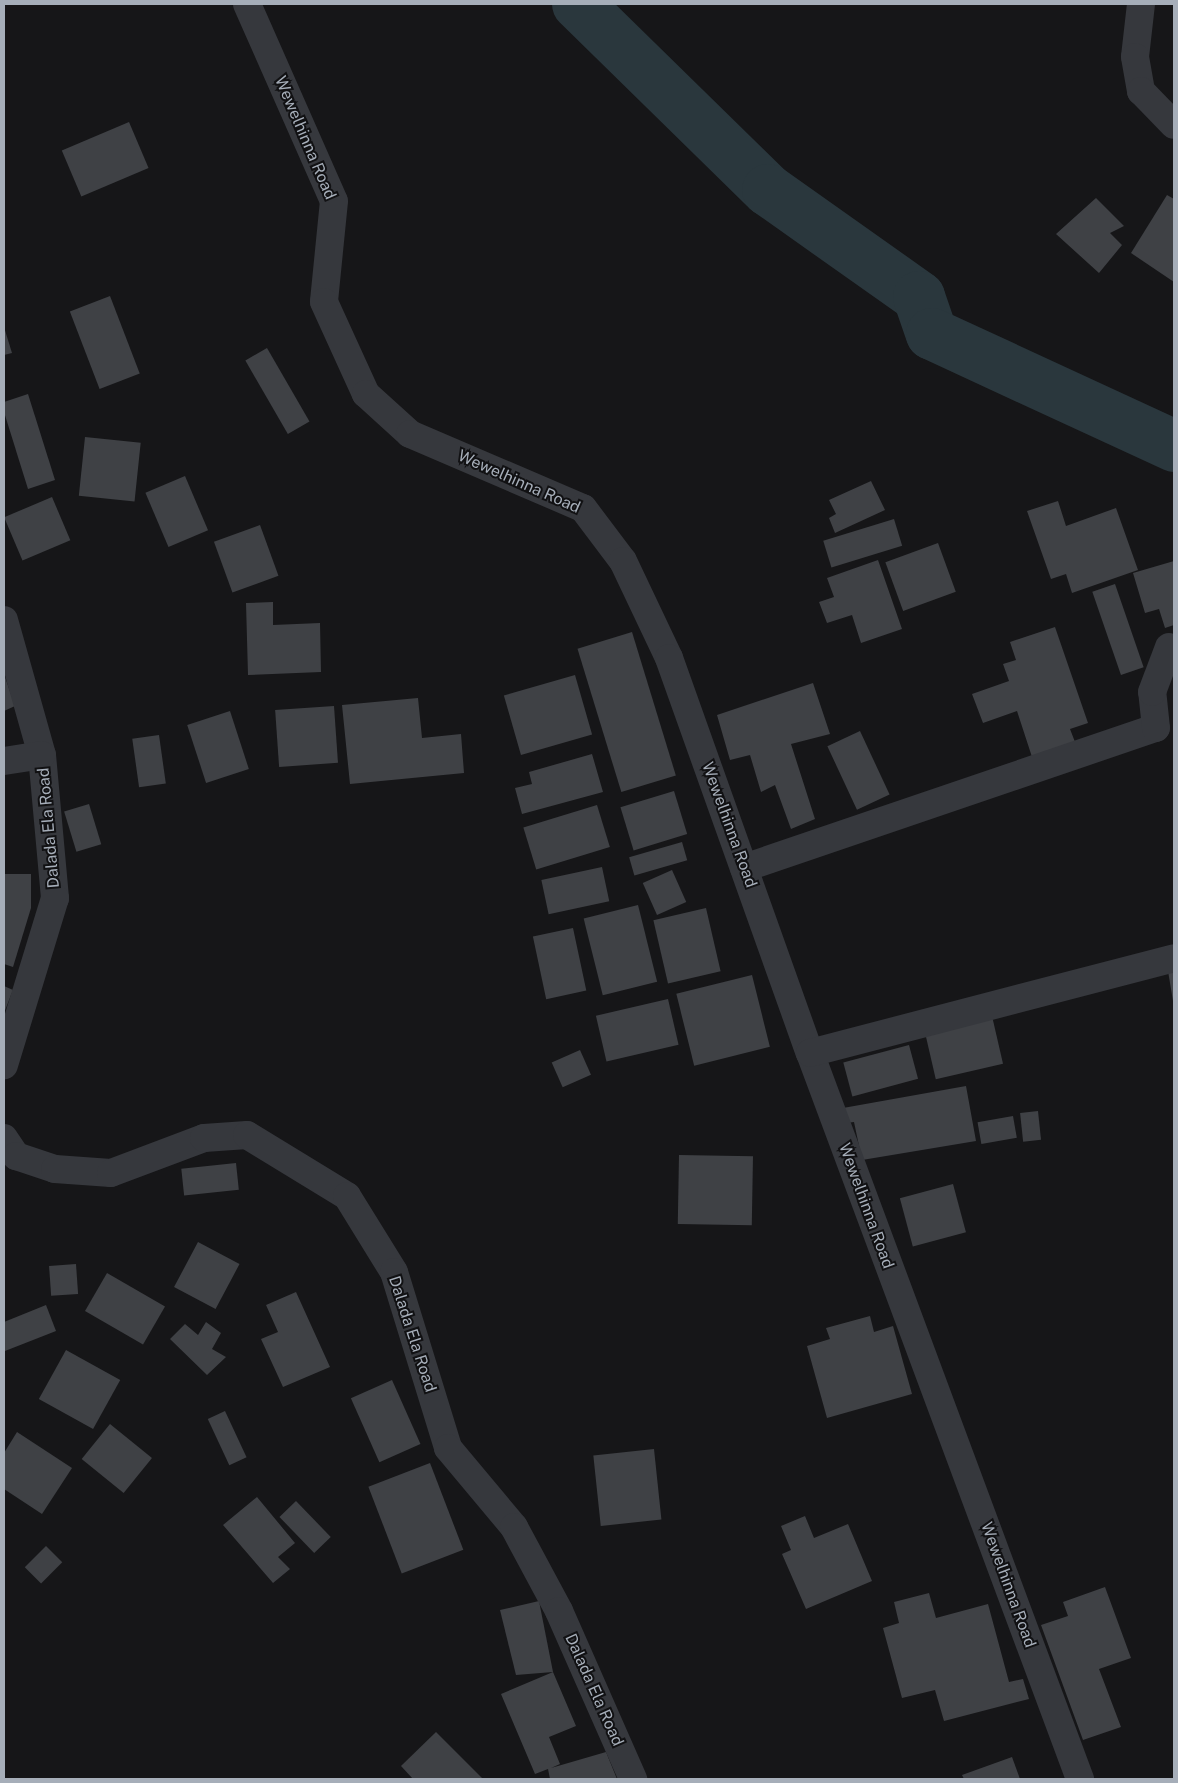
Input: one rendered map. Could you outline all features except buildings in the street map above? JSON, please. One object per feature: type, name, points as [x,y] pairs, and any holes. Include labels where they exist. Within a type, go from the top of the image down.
[{"type":"street","name":"Wewelhinna Road","points":[[247,4],[334,200],[324,302],[366,394],[410,434],[583,508],[623,561],[669,658],[810,1053],[1080,1779]]},
{"type":"street","points":[[1140,4],[1136,57],[1141,91],[1174,125]]},
{"type":"street","name":"Dalada Ela Road","points":[[4,620],[42,755],[55,898],[4,1065]]},
{"type":"street","points":[[744,868],[1156,728],[1152,692],[1168,647]]},
{"type":"street","points":[[4,761],[42,755]]},
{"type":"street","points":[[810,1053],[1174,958]]},
{"type":"street","name":"Dalada Ela Road","points":[[4,1138],[16,1156],[47,1166],[112,1173],[204,1138],[247,1135],[347,1196],[394,1272],[448,1448],[514,1528],[559,1611],[633,1779]]},
{"type":"waterway","points":[[578,4],[768,190],[919,297],[932,334],[1174,446]]}]
